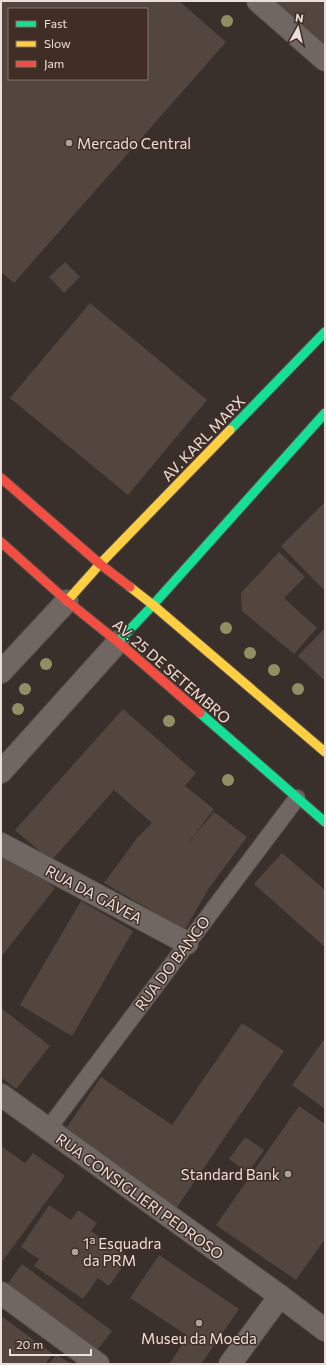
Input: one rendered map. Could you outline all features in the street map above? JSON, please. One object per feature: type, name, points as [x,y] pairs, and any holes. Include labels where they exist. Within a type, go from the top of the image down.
[{"type":"main road","name":"AV. KARL MARX","points":[[66,601],[325,332]]},
{"type":"main road","points":[[118,642],[325,413]]},
{"type":"main road","points":[[1,478],[100,564],[153,605],[325,752]]},
{"type":"main road","name":"AV. 25 DE SETEMBRO","points":[[1,542],[66,601],[118,642],[325,822]]},
{"type":"street","points":[[258,1],[325,60]]},
{"type":"street","points":[[1,672],[66,601]]},
{"type":"street","points":[[1,772],[118,642]]},
{"type":"street","name":"RUA DA GÁVEA","points":[[1,844],[187,944]]},
{"type":"street","name":"RUA CONSIGLIERI PEDROSO","points":[[1,1096],[280,1296],[325,1330]]},
{"type":"street","points":[[1,1294],[98,1364]]},
{"type":"street","points":[[230,1364],[280,1296]]},
{"type":"lane","name":"RUA DO BANCO","points":[[48,1129],[298,798]]},
{"type":"building","name":"Mercado Central","points":[[1,1],[179,1],[226,42],[14,283],[1,272]]},
{"type":"building","points":[[275,1],[325,1],[325,47]]},
{"type":"building","points":[[65,262],[80,277],[64,293],[49,277]]},
{"type":"building","points":[[90,303],[207,400],[128,495],[10,398]]},
{"type":"building","points":[[325,502],[325,587],[323,589],[281,546]]},
{"type":"building","points":[[279,552],[305,577],[284,598],[317,628],[294,654],[242,611],[241,593]]},
{"type":"building","points":[[325,628],[325,681],[298,656]]},
{"type":"building","points":[[123,709],[196,773],[185,786],[214,809],[187,845],[214,812],[247,837],[209,888],[184,931],[104,883],[137,838],[152,823],[114,790],[51,861],[15,830]]},
{"type":"building","points":[[5,849],[55,888],[1,957],[1,853]]},
{"type":"building","points":[[282,853],[325,890],[325,947],[254,884]]},
{"type":"building","points":[[81,901],[133,931],[72,1036],[20,1005]]},
{"type":"building","points":[[1,1008],[50,1046],[16,1089],[1,1077]]},
{"type":"building","points":[[242,1023],[284,1051],[175,1210],[63,1133],[101,1077],[172,1125]]},
{"type":"building","points":[[325,1038],[325,1109],[292,1085]]},
{"type":"building","name":"Standard Bank","points":[[299,1106],[325,1124],[325,1239],[296,1280],[216,1225]]},
{"type":"building","points":[[245,1137],[264,1150],[248,1173],[229,1159]]},
{"type":"building","points":[[1,1146],[25,1163],[33,1153],[65,1176],[1,1263]]},
{"type":"building","name":"1ª Esquadra da PRM","points":[[49,1205],[71,1220],[78,1210],[97,1223],[91,1231],[129,1257],[109,1286],[98,1278],[83,1299],[34,1266],[39,1259],[21,1247]]},
{"type":"building","name":"Museu da Moeda","points":[[159,1255],[239,1309],[201,1364],[169,1364],[188,1336],[130,1298]]},
{"type":"building","points":[[22,1264],[112,1331],[95,1353],[6,1286]]},
{"type":"building","points":[[1,1316],[53,1354],[45,1364],[1,1364]]},
{"type":"building","points":[[56,1354],[65,1360],[72,1364],[49,1364]]},
{"type":"traffic: fast","points":[[230,430],[325,332]]},
{"type":"traffic: fast","points":[[118,642],[325,413]]},
{"type":"traffic: fast","points":[[200,713],[325,822]]},
{"type":"traffic: slow","points":[[67,601],[100,564],[230,430]]},
{"type":"traffic: slow","points":[[130,587],[325,752]]},
{"type":"traffic: jam","points":[[1,478],[100,564],[130,587]]},
{"type":"traffic: jam","points":[[1,542],[67,601],[118,642],[200,713]]},
{"type":"place","name":"Mercado Central","points":[[69,143]]},
{"type":"place","name":"Standard Bank","points":[[288,1174]]},
{"type":"place","name":"1ª Esquadra da PRM","points":[[75,1252]]},
{"type":"place","name":"Museu da Moeda","points":[[199,1323]]}]
